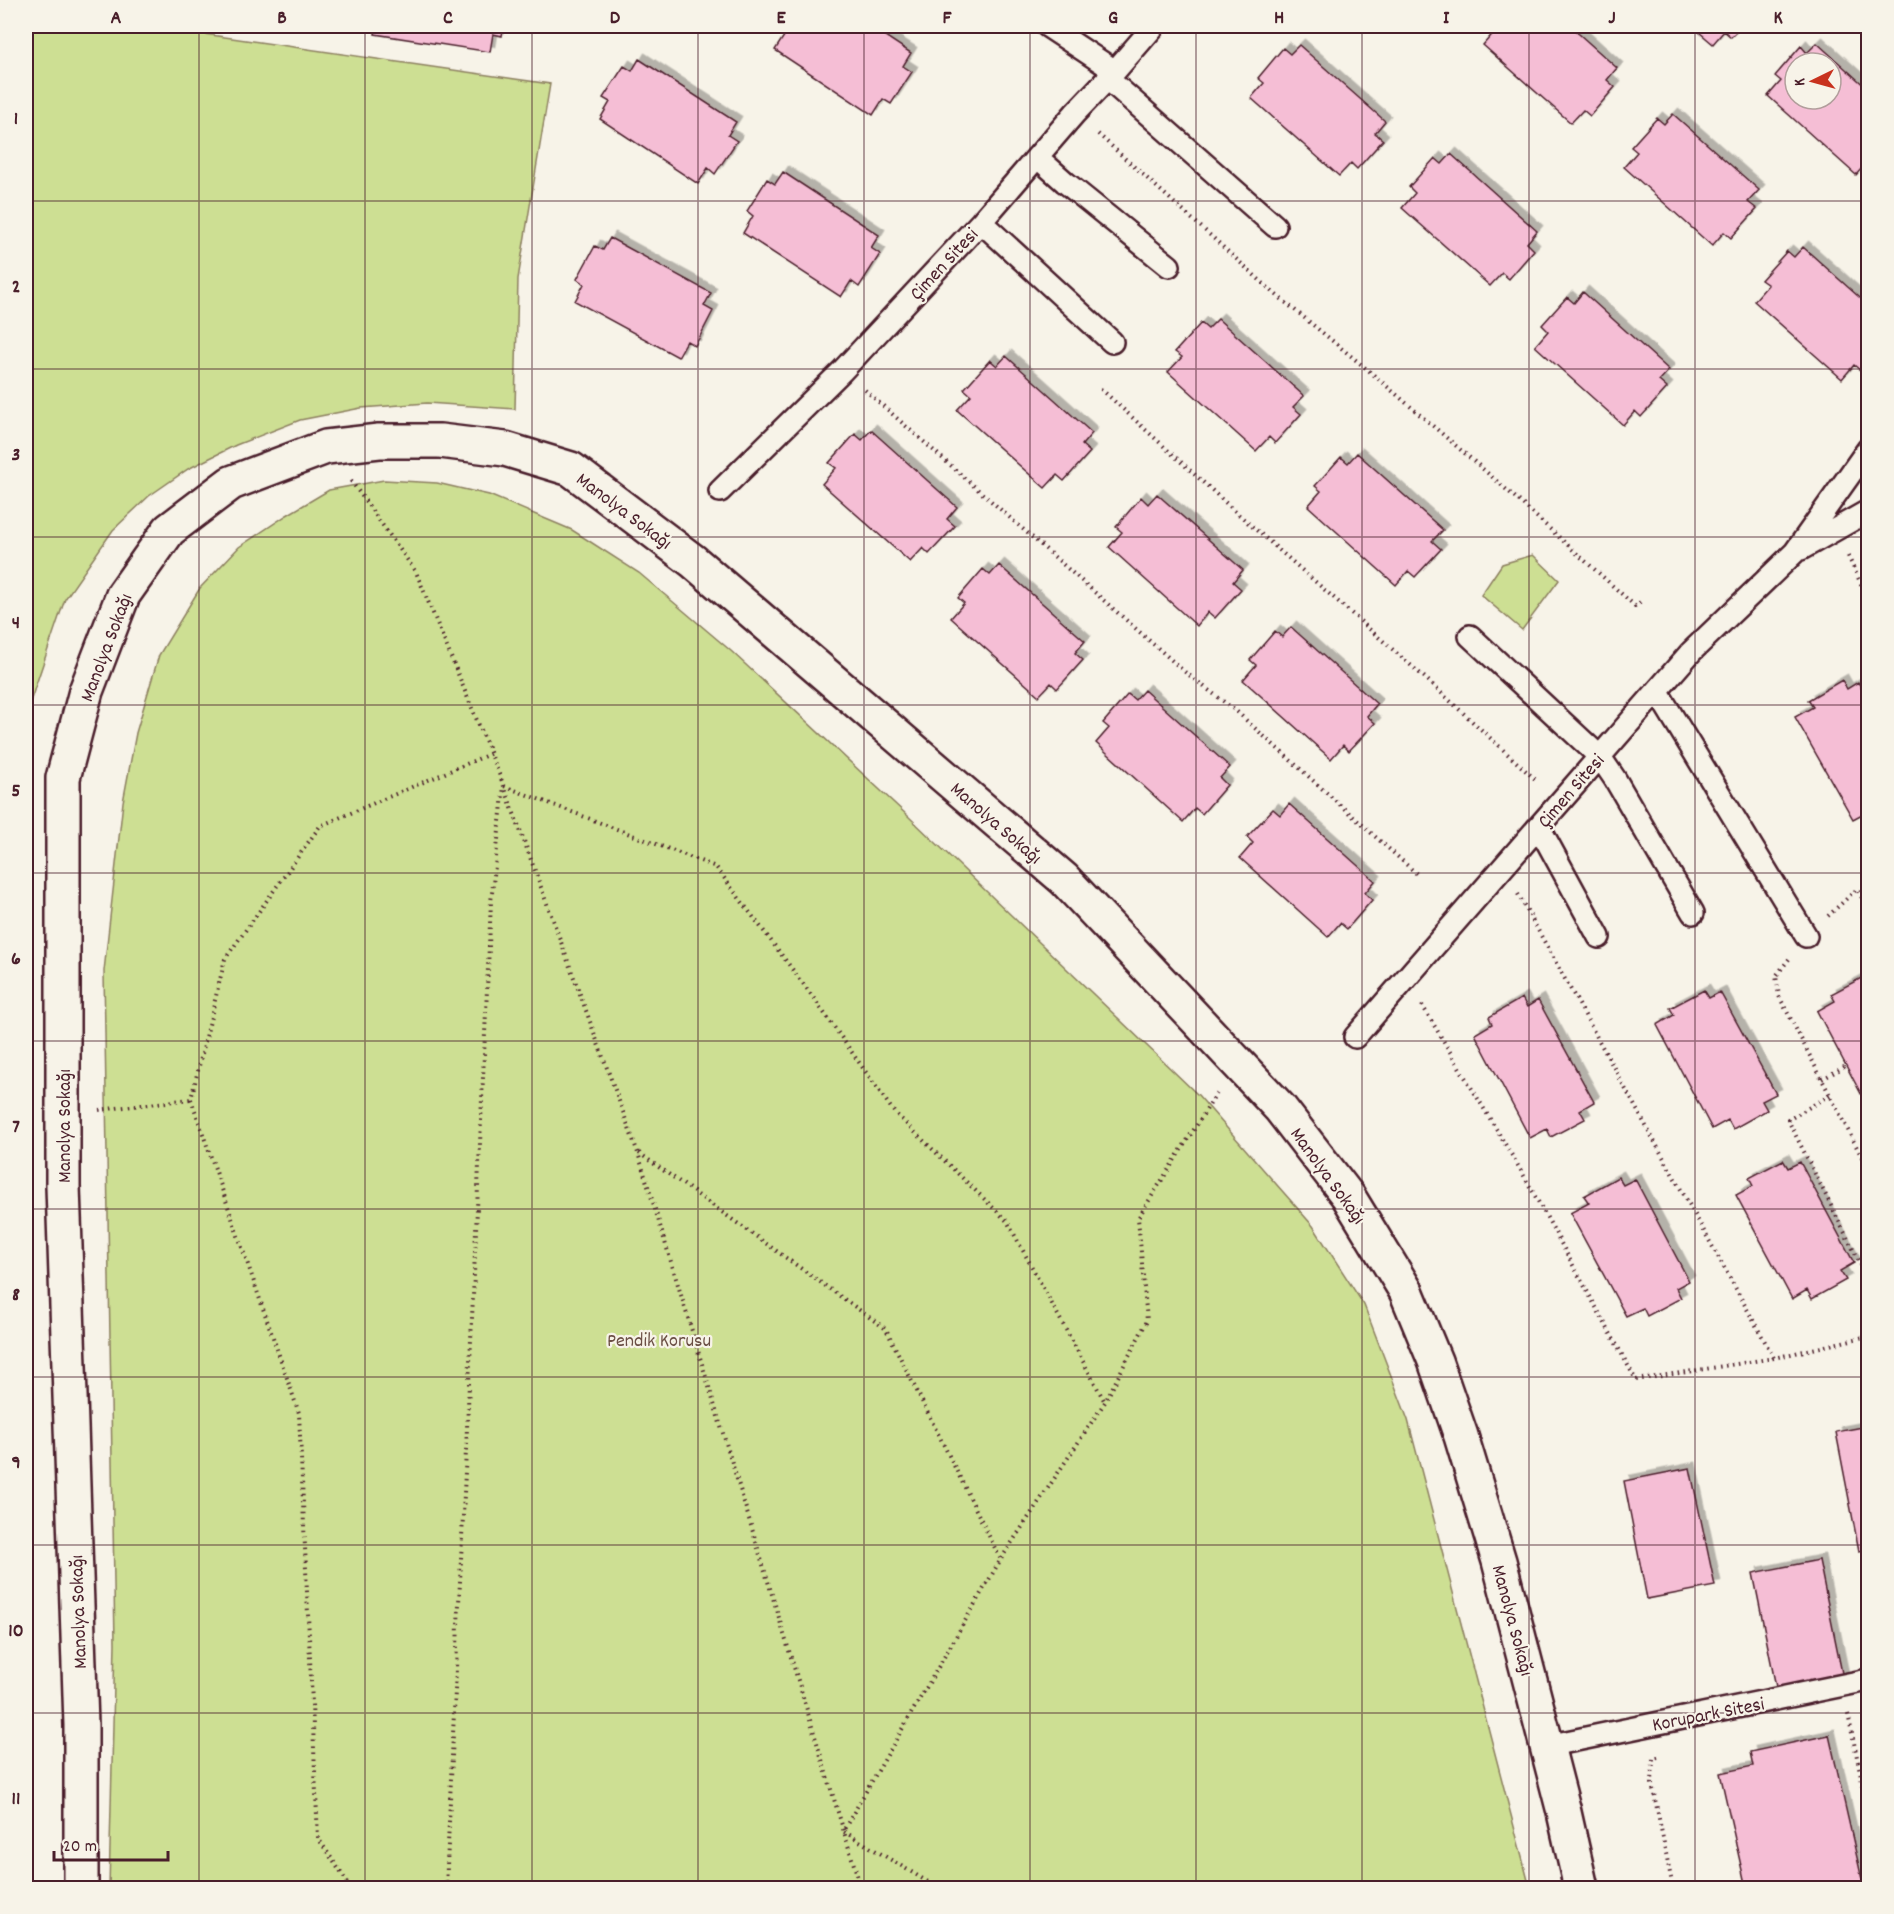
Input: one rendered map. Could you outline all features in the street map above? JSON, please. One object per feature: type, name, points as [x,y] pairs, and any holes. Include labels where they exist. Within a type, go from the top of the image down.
[{"type":"street","name":"Manolya Sokağı","points":[[81,1888],[81,1725],[63,1198],[63,778],[86,691],[123,595],[170,530],[231,483],[326,447],[379,441],[440,441],[506,449],[571,469],[693,561],[1064,879],[1280,1108],[1348,1196],[1406,1291],[1435,1360],[1499,1561],[1563,1808],[1581,1888]]},
{"type":"lane","points":[[1047,26],[1111,75],[1275,226]]},
{"type":"lane","name":"Çimen Sitesi","points":[[720,492],[842,371],[981,222],[1154,26]]},
{"type":"lane","points":[[1037,157],[1169,266]]},
{"type":"lane","points":[[981,222],[1112,342]]},
{"type":"lane","name":"Çimen Sitesi","points":[[1355,1037],[1691,652],[1795,552],[1869,449]]},
{"type":"lane","name":"Çimen Sitesi","points":[[1795,552],[1869,510]]},
{"type":"lane","points":[[1470,636],[1600,756],[1616,779],[1693,913]]},
{"type":"lane","points":[[1657,691],[1806,936]]},
{"type":"lane","points":[[1539,827],[1599,937]]},
{"type":"lane","name":"Korupark Sitesi","points":[[1547,1746],[1869,1680]]},
{"type":"path","points":[[1075,113],[1274,293],[1498,482],[1635,606],[1643,600]]},
{"type":"path","points":[[842,371],[1176,664],[1236,711],[1419,876]]},
{"type":"path","points":[[1101,389],[1238,514],[1423,676],[1560,802]]},
{"type":"path","points":[[326,447],[416,572],[492,753],[638,1153],[861,1888]]},
{"type":"path","points":[[1835,530],[1869,599]]},
{"type":"path","points":[[351,1888],[318,1838],[299,1413],[191,1099],[225,959],[320,826],[492,753]]},
{"type":"path","points":[[504,786],[716,867],[810,993],[894,1112],[1007,1221],[1105,1402]]},
{"type":"path","points":[[446,1888],[490,902],[504,786]]},
{"type":"path","points":[[1503,867],[1774,1358]]},
{"type":"path","points":[[1869,909],[1857,889],[1806,936],[1776,976],[1779,996],[1869,1169]]},
{"type":"path","points":[[1406,979],[1523,1174],[1636,1380],[1774,1358],[1869,1336]]},
{"type":"path","points":[[843,1831],[1001,1559],[1105,1402],[1147,1321],[1138,1218],[1238,1062]]},
{"type":"path","points":[[1822,1078],[1846,1066]]},
{"type":"path","points":[[1830,1095],[1788,1120],[1869,1279]]},
{"type":"path","points":[[63,1115],[191,1099]]},
{"type":"path","points":[[638,1153],[886,1329],[1001,1559]]},
{"type":"path","points":[[1858,1711],[1848,1713],[1869,1810]]},
{"type":"path","points":[[1664,1755],[1653,1758],[1652,1784],[1672,1888]]},
{"type":"path","points":[[843,1831],[939,1888]]},
{"type":"green space","points":[[26,26],[148,26],[550,84],[518,279],[515,409],[427,403],[361,408],[300,420],[236,445],[188,469],[149,496],[113,530],[65,599],[26,714]]},
{"type":"green space","name":"Pendik Korusu","points":[[384,480],[437,483],[489,495],[572,530],[639,573],[731,651],[908,816],[1198,1095],[1313,1226],[1364,1305],[1408,1420],[1530,1888],[109,1888],[115,1644],[104,971],[123,802],[136,733],[159,655],[200,588],[239,547],[329,490]]},
{"type":"green space","points":[[1533,555],[1559,580],[1522,630],[1481,595],[1502,564]]},
{"type":"building","points":[[376,26],[504,26],[502,36],[493,34],[490,52],[375,34]]},
{"type":"building","points":[[781,26],[870,26],[911,53],[903,66],[912,72],[891,104],[883,99],[873,115],[775,50],[786,33],[779,29]]},
{"type":"building","points":[[1491,26],[1570,26],[1617,68],[1607,80],[1615,87],[1590,116],[1583,110],[1571,123],[1483,45],[1496,30]]},
{"type":"building","points":[[1692,26],[1742,26],[1731,37],[1724,31],[1713,44]]},
{"type":"building","points":[[1817,43],[1826,51],[1809,51]]},
{"type":"building","points":[[1299,45],[1385,121],[1375,133],[1383,140],[1357,169],[1351,163],[1339,176],[1251,98],[1264,83],[1258,78],[1283,48],[1290,54]]},
{"type":"building","points":[[639,59],[736,122],[728,135],[737,141],[715,174],[708,168],[698,184],[600,119],[610,102],[603,98],[624,66],[632,71]]},
{"type":"building","points":[[1843,66],[1868,89],[1868,161],[1856,175],[1785,111],[1843,111]]},
{"type":"building","points":[[1783,67],[1783,109],[1768,96],[1781,81],[1775,76]]},
{"type":"building","points":[[1673,114],[1759,190],[1748,202],[1757,209],[1731,238],[1724,232],[1712,246],[1624,167],[1637,152],[1631,147],[1657,118],[1664,124]]},
{"type":"building","points":[[1451,154],[1537,231],[1527,243],[1534,250],[1509,279],[1502,273],[1490,286],[1402,208],[1415,193],[1409,187],[1435,158],[1442,164]]},
{"type":"building","points":[[783,172],[879,235],[871,248],[880,254],[859,287],[851,281],[841,297],[743,233],[753,216],[747,211],[767,179],[775,184]]},
{"type":"building","points":[[610,238],[711,293],[704,306],[713,311],[695,346],[687,341],[678,357],[575,301],[584,284],[577,279],[595,246],[603,250]]},
{"type":"building","points":[[1803,247],[1868,305],[1868,363],[1861,371],[1854,365],[1842,379],[1754,301],[1768,285],[1761,280],[1787,251],[1794,257]]},
{"type":"building","points":[[1583,292],[1669,370],[1659,381],[1667,388],[1641,417],[1635,411],[1623,425],[1535,346],[1548,331],[1542,325],[1567,297],[1574,303]]},
{"type":"building","points":[[1218,319],[1304,396],[1293,407],[1301,414],[1275,443],[1269,437],[1256,451],[1168,372],[1182,357],[1175,352],[1201,323],[1208,329]]},
{"type":"building","points":[[1006,356],[1092,433],[1082,445],[1090,452],[1064,481],[1057,475],[1045,488],[957,410],[971,395],[964,389],[990,360],[997,366]]},
{"type":"building","points":[[871,430],[957,507],[947,519],[955,526],[929,554],[923,548],[910,562],[822,484],[836,468],[829,463],[855,434],[862,440]]},
{"type":"building","points":[[1357,453],[1443,530],[1432,541],[1441,549],[1415,577],[1408,571],[1396,585],[1308,506],[1321,491],[1315,486],[1341,457],[1348,463]]},
{"type":"building","points":[[1157,494],[1243,570],[1233,582],[1241,589],[1215,618],[1208,612],[1197,626],[1109,547],[1122,532],[1116,527],[1141,497],[1148,504]]},
{"type":"building","points":[[999,565],[1085,641],[1075,653],[1083,660],[1057,689],[1051,683],[1039,696],[951,618],[964,603],[958,598],[983,569],[990,575]]},
{"type":"building","points":[[1291,627],[1377,704],[1367,716],[1375,723],[1349,751],[1343,745],[1331,759],[1243,680],[1256,665],[1250,660],[1275,631],[1282,637]]},
{"type":"building","points":[[1842,680],[1847,689],[1858,682],[1868,700],[1868,811],[1853,819],[1795,717],[1813,707],[1808,700]]},
{"type":"building","points":[[1144,690],[1230,767],[1220,778],[1227,785],[1202,814],[1195,808],[1183,822],[1096,743],[1109,728],[1103,723],[1128,694],[1135,700]]},
{"type":"building","points":[[1289,804],[1375,881],[1365,893],[1372,900],[1347,929],[1340,923],[1328,937],[1240,858],[1253,843],[1247,837],[1273,809],[1280,815]]},
{"type":"building","points":[[1865,976],[1868,984],[1868,1107],[1817,1011],[1835,1001],[1831,994]]},
{"type":"building","points":[[1704,990],[1709,998],[1720,992],[1776,1094],[1762,1101],[1767,1110],[1733,1129],[1728,1120],[1712,1129],[1657,1025],[1674,1015],[1670,1008]]},
{"type":"building","points":[[1522,998],[1527,1007],[1538,1000],[1594,1102],[1580,1110],[1585,1119],[1551,1137],[1547,1129],[1530,1138],[1475,1034],[1492,1024],[1489,1017]]},
{"type":"building","points":[[1783,1160],[1788,1168],[1800,1162],[1854,1263],[1840,1271],[1846,1280],[1812,1299],[1807,1290],[1792,1299],[1736,1195],[1753,1186],[1749,1178]]},
{"type":"building","points":[[1618,1177],[1623,1185],[1635,1179],[1689,1281],[1676,1288],[1681,1298],[1647,1316],[1643,1308],[1626,1316],[1570,1213],[1589,1203],[1584,1196]]},
{"type":"building","points":[[1868,1426],[1868,1549],[1859,1551],[1836,1432]]},
{"type":"building","points":[[1690,1468],[1715,1586],[1647,1599],[1624,1481]]},
{"type":"building","points":[[1819,1560],[1843,1678],[1777,1692],[1753,1573]]},
{"type":"building","points":[[1829,1735],[1864,1888],[1746,1888],[1720,1773],[1753,1766],[1750,1752]]}]
